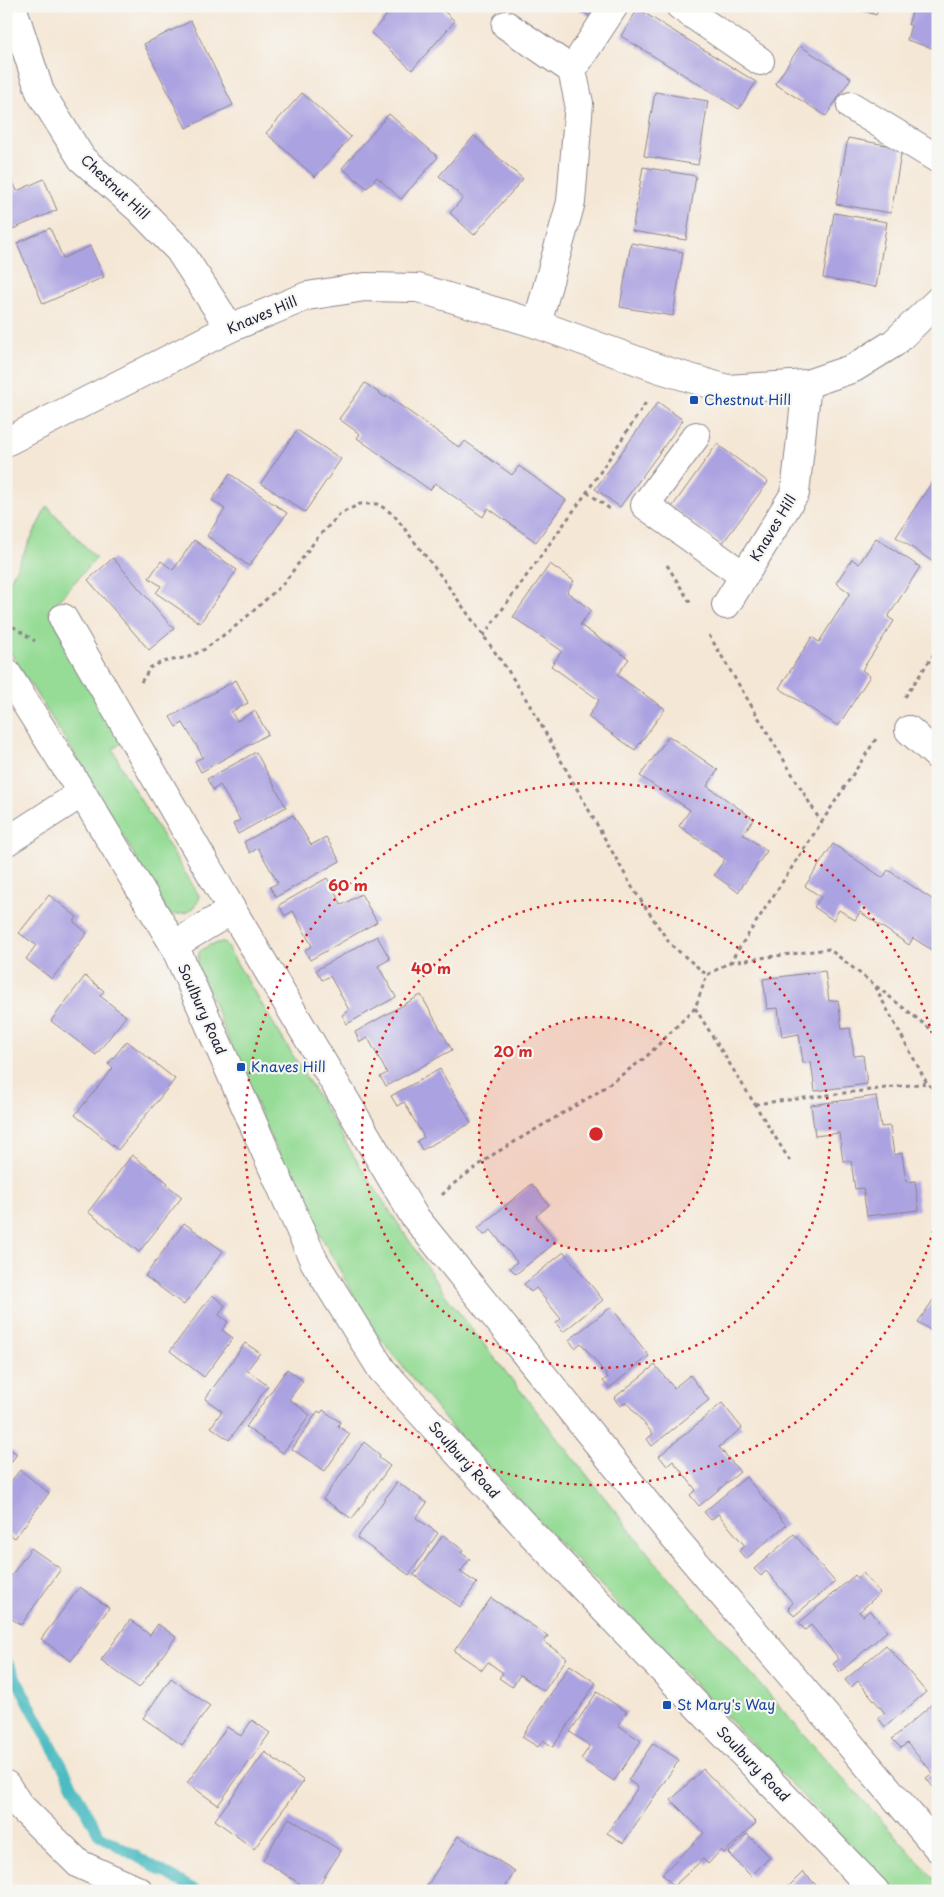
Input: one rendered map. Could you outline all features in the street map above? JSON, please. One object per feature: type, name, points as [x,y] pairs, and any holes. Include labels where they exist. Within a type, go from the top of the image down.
[{"type":"street","name":"Chestnut Hill","points":[[12,6],[40,92],[82,158],[140,210],[179,250],[230,328]]},
{"type":"street","points":[[572,70],[614,6]]},
{"type":"street","points":[[680,6],[760,61]]},
{"type":"street","points":[[506,25],[572,70],[579,103],[571,202],[538,324]]},
{"type":"street","points":[[851,106],[938,159]]},
{"type":"street","name":"Knaves Hill","points":[[6,442],[230,328],[307,296],[365,287],[418,288],[538,324],[660,369],[727,389],[807,384],[854,368],[894,343],[938,301]]},
{"type":"street","name":"Knaves Hill","points":[[726,606],[795,493],[807,384]]},
{"type":"street","points":[[696,436],[645,506],[744,576]]},
{"type":"street","points":[[64,618],[232,910],[414,1216],[672,1535],[938,1848]]},
{"type":"street","name":"Soulbury Road","points":[[6,672],[174,945],[314,1261],[382,1370],[531,1533],[875,1891]]},
{"type":"street","points":[[909,730],[938,756]]},
{"type":"street","points":[[6,842],[82,793]]},
{"type":"street","points":[[174,945],[232,910]]},
{"type":"street","points":[[6,1785],[19,1806],[79,1864],[139,1891]]},
{"type":"path","points":[[483,636],[586,492],[650,397],[660,369]]},
{"type":"path","points":[[586,492],[611,509]]},
{"type":"path","points":[[130,734],[141,681],[151,667],[162,662],[189,657],[205,649],[240,622],[284,583],[318,537],[340,514],[360,504],[378,504],[394,515],[441,576],[507,669],[632,887],[670,944],[707,975]]},
{"type":"path","points":[[665,562],[693,609]]},
{"type":"path","points":[[708,632],[821,822]]},
{"type":"path","points":[[902,701],[938,648]]},
{"type":"path","points":[[730,962],[881,732]]},
{"type":"path","points":[[414,1216],[428,1210],[452,1185],[494,1154],[595,1094],[646,1058],[695,1008],[707,975],[730,962],[829,950],[938,1035]]},
{"type":"path","points":[[874,984],[927,1083],[938,1094]]},
{"type":"path","points":[[695,1008],[790,1161]]},
{"type":"path","points":[[755,1104],[927,1083]]},
{"type":"green space","points":[[47,506],[96,558],[49,611],[124,741],[113,749],[124,773],[200,897],[188,912],[169,915],[90,779],[6,646],[6,589]]},
{"type":"green space","points":[[224,942],[360,1166],[446,1296],[652,1558],[803,1734],[938,1883],[938,1891],[894,1891],[587,1572],[451,1427],[372,1328],[311,1218],[270,1136],[197,965],[199,952],[209,945]]},
{"type":"building","points":[[395,6],[438,6],[455,21],[412,70],[371,33]]},
{"type":"building","points":[[574,6],[599,6],[592,18]]},
{"type":"building","points":[[850,6],[879,6],[876,15]]},
{"type":"building","points":[[914,6],[938,6],[938,50],[907,40],[911,25],[908,25]]},
{"type":"building","points":[[638,9],[756,82],[739,109],[621,36]]},
{"type":"building","points":[[191,21],[233,105],[186,128],[144,44]]},
{"type":"building","points":[[800,46],[851,78],[826,116],[775,84]]},
{"type":"building","points":[[655,92],[708,101],[698,165],[644,156]]},
{"type":"building","points":[[302,93],[351,137],[315,177],[266,133]]},
{"type":"building","points":[[389,114],[438,157],[401,199],[377,177],[367,188],[342,168]]},
{"type":"building","points":[[474,136],[523,179],[474,235],[450,213],[463,198],[439,176]]},
{"type":"building","points":[[848,138],[902,148],[891,213],[836,204]]},
{"type":"building","points":[[6,166],[17,191],[44,179],[57,210],[6,232]]},
{"type":"building","points":[[643,167],[696,176],[686,240],[632,231]]},
{"type":"building","points":[[834,213],[887,222],[876,287],[823,278]]},
{"type":"building","points":[[50,228],[63,258],[90,246],[104,277],[43,304],[17,243]]},
{"type":"building","points":[[631,243],[683,252],[673,316],[620,307]]},
{"type":"building","points":[[365,383],[386,398],[387,396],[460,448],[465,441],[512,475],[519,466],[566,500],[536,542],[488,508],[483,517],[435,483],[430,490],[357,438],[360,434],[339,419]]},
{"type":"building","points":[[658,402],[683,420],[620,507],[595,489]]},
{"type":"building","points":[[297,430],[341,459],[305,512],[261,483]]},
{"type":"building","points":[[717,444],[768,482],[722,544],[672,507]]},
{"type":"building","points":[[230,474],[287,513],[249,566],[207,536],[225,509],[212,500]]},
{"type":"building","points":[[932,482],[938,486],[938,565],[896,537]]},
{"type":"building","points":[[876,538],[920,567],[888,617],[894,621],[862,670],[870,676],[838,726],[779,688],[812,637],[819,642],[850,593],[836,583],[852,559],[859,564]]},
{"type":"building","points":[[194,540],[237,570],[200,623],[156,593],[161,586],[149,578],[161,561],[173,570]]},
{"type":"building","points":[[113,558],[174,629],[149,650],[88,580]]},
{"type":"building","points":[[550,564],[574,581],[567,592],[591,610],[580,625],[629,659],[617,675],[665,709],[635,750],[588,717],[599,700],[551,666],[562,651],[513,617]]},
{"type":"building","points":[[236,680],[248,703],[231,712],[237,721],[255,711],[268,734],[201,772],[195,761],[203,757],[183,723],[176,727],[170,717]]},
{"type":"building","points":[[669,736],[718,770],[707,786],[754,819],[743,834],[767,851],[738,892],[714,875],[725,859],[679,826],[690,810],[640,776]]},
{"type":"building","points":[[256,752],[286,807],[238,834],[233,824],[240,820],[220,785],[213,790],[207,779]]},
{"type":"building","points":[[293,815],[311,845],[326,837],[340,861],[276,897],[270,887],[278,883],[258,848],[250,853],[244,842]]},
{"type":"building","points":[[833,844],[883,878],[888,870],[938,903],[938,954],[913,938],[909,945],[860,912],[855,920],[839,910],[833,920],[814,907],[821,897],[805,886]]},
{"type":"building","points":[[327,878],[342,905],[361,894],[377,922],[310,960],[305,950],[312,946],[293,911],[285,916],[279,905]]},
{"type":"building","points":[[49,895],[77,917],[74,922],[87,933],[52,979],[26,959],[36,945],[19,933]]},
{"type":"building","points":[[377,936],[390,959],[378,966],[396,997],[347,1024],[342,1015],[349,1010],[330,976],[322,980],[316,970]]},
{"type":"building","points":[[825,971],[829,1001],[838,1000],[842,1029],[850,1028],[854,1056],[863,1055],[867,1084],[815,1091],[811,1062],[803,1063],[799,1034],[782,1037],[778,1008],[767,1009],[763,979]]},
{"type":"building","points":[[85,976],[104,991],[100,996],[126,1016],[96,1055],[51,1021]]},
{"type":"building","points":[[421,995],[452,1050],[386,1086],[380,1077],[387,1073],[368,1038],[360,1042],[355,1032]]},
{"type":"building","points":[[127,1041],[175,1079],[118,1150],[75,1115],[113,1068],[108,1064]]},
{"type":"building","points":[[440,1069],[471,1123],[422,1150],[417,1141],[424,1137],[404,1102],[397,1106],[391,1096]]},
{"type":"building","points":[[876,1096],[881,1127],[890,1126],[894,1155],[902,1153],[906,1182],[915,1181],[919,1210],[867,1216],[863,1188],[855,1189],[851,1161],[843,1161],[839,1133],[815,1136],[811,1105]]},
{"type":"building","points":[[132,1155],[168,1183],[167,1185],[182,1197],[139,1252],[88,1212]]},
{"type":"building","points":[[532,1184],[549,1205],[536,1216],[556,1242],[516,1274],[510,1268],[517,1262],[491,1230],[484,1235],[478,1228]]},
{"type":"building","points":[[184,1223],[223,1251],[184,1305],[145,1276]]},
{"type":"building","points":[[564,1252],[603,1300],[563,1332],[556,1323],[561,1319],[536,1288],[531,1292],[524,1284]]},
{"type":"building","points":[[938,1293],[938,1335],[918,1322]]},
{"type":"building","points":[[212,1295],[225,1305],[219,1315],[228,1322],[222,1330],[233,1338],[204,1377],[170,1351]]},
{"type":"building","points":[[611,1307],[649,1356],[609,1388],[603,1381],[608,1377],[581,1343],[575,1348],[569,1340]]},
{"type":"building","points":[[245,1343],[260,1353],[247,1370],[268,1386],[229,1440],[211,1427],[222,1411],[205,1399]]},
{"type":"building","points":[[655,1365],[674,1388],[690,1375],[709,1400],[652,1446],[647,1439],[653,1434],[626,1402],[620,1406],[614,1398]]},
{"type":"building","points":[[287,1369],[303,1381],[289,1399],[310,1415],[283,1453],[246,1427]]},
{"type":"building","points":[[722,1403],[742,1428],[719,1447],[740,1472],[699,1506],[690,1495],[696,1490],[673,1461],[667,1466],[659,1456]]},
{"type":"building","points":[[323,1410],[340,1422],[338,1426],[350,1434],[325,1471],[292,1449],[318,1411],[321,1413]]},
{"type":"building","points":[[364,1442],[380,1455],[379,1458],[390,1466],[352,1519],[323,1499]]},
{"type":"building","points":[[6,1446],[17,1454],[6,1469]]},
{"type":"building","points":[[20,1470],[49,1493],[15,1538],[6,1532],[6,1488]]},
{"type":"building","points":[[746,1477],[786,1525],[746,1559],[739,1551],[745,1546],[718,1514],[711,1520],[704,1512]]},
{"type":"building","points":[[397,1482],[427,1503],[416,1518],[438,1533],[409,1575],[357,1538]]},
{"type":"building","points":[[794,1534],[835,1582],[794,1616],[788,1608],[793,1603],[766,1571],[761,1576],[754,1569]]},
{"type":"building","points":[[443,1535],[463,1550],[461,1553],[470,1559],[460,1572],[477,1583],[460,1607],[414,1575]]},
{"type":"building","points":[[31,1548],[61,1569],[21,1625],[6,1615],[6,1583]]},
{"type":"building","points":[[863,1573],[880,1593],[859,1612],[863,1616],[870,1610],[887,1631],[840,1672],[833,1664],[839,1659],[811,1625],[805,1630],[799,1623],[855,1575],[857,1578]]},
{"type":"building","points":[[80,1587],[109,1608],[71,1661],[41,1639]]},
{"type":"building","points":[[491,1598],[548,1636],[544,1642],[567,1658],[544,1691],[520,1675],[512,1687],[499,1678],[503,1673],[488,1662],[482,1670],[454,1651]]},
{"type":"building","points":[[130,1620],[150,1635],[158,1624],[176,1637],[139,1688],[101,1660]]},
{"type":"building","points":[[886,1645],[926,1692],[885,1727],[878,1718],[885,1713],[858,1681],[851,1687],[845,1680]]},
{"type":"building","points":[[570,1665],[596,1683],[553,1747],[543,1740],[538,1747],[522,1737]]},
{"type":"building","points":[[171,1678],[210,1706],[182,1745],[143,1718]]},
{"type":"building","points":[[597,1692],[627,1712],[618,1725],[641,1741],[614,1781],[581,1759],[590,1746],[570,1732]]},
{"type":"building","points":[[938,1699],[938,1783],[933,1787],[926,1778],[933,1773],[907,1743],[901,1748],[892,1739]]},
{"type":"building","points":[[252,1720],[270,1733],[218,1805],[187,1783],[227,1727],[241,1736]]},
{"type":"building","points":[[653,1743],[679,1760],[623,1843],[607,1833],[638,1787],[628,1780]]},
{"type":"building","points":[[265,1752],[304,1781],[254,1849],[215,1820]]},
{"type":"building","points":[[703,1769],[756,1823],[724,1853],[721,1850],[708,1864],[703,1859],[674,1886],[662,1874],[704,1833],[671,1800]]},
{"type":"building","points":[[289,1818],[341,1851],[315,1891],[311,1891],[263,1860]]},
{"type":"building","points":[[747,1834],[770,1857],[751,1876],[728,1853]]},
{"type":"building","points":[[458,1836],[515,1871],[503,1891],[424,1891]]},
{"type":"building","points":[[803,1872],[822,1891],[784,1891]]},
{"type":"waterway","points":[[6,1660],[99,1835],[197,1891]]},
{"type":"place","name":"Chestnut Hill","points":[[694,400]]},
{"type":"place","name":"Knaves Hill","points":[[241,1067]]},
{"type":"place","name":"St Mary's Way","points":[[667,1705]]}]
